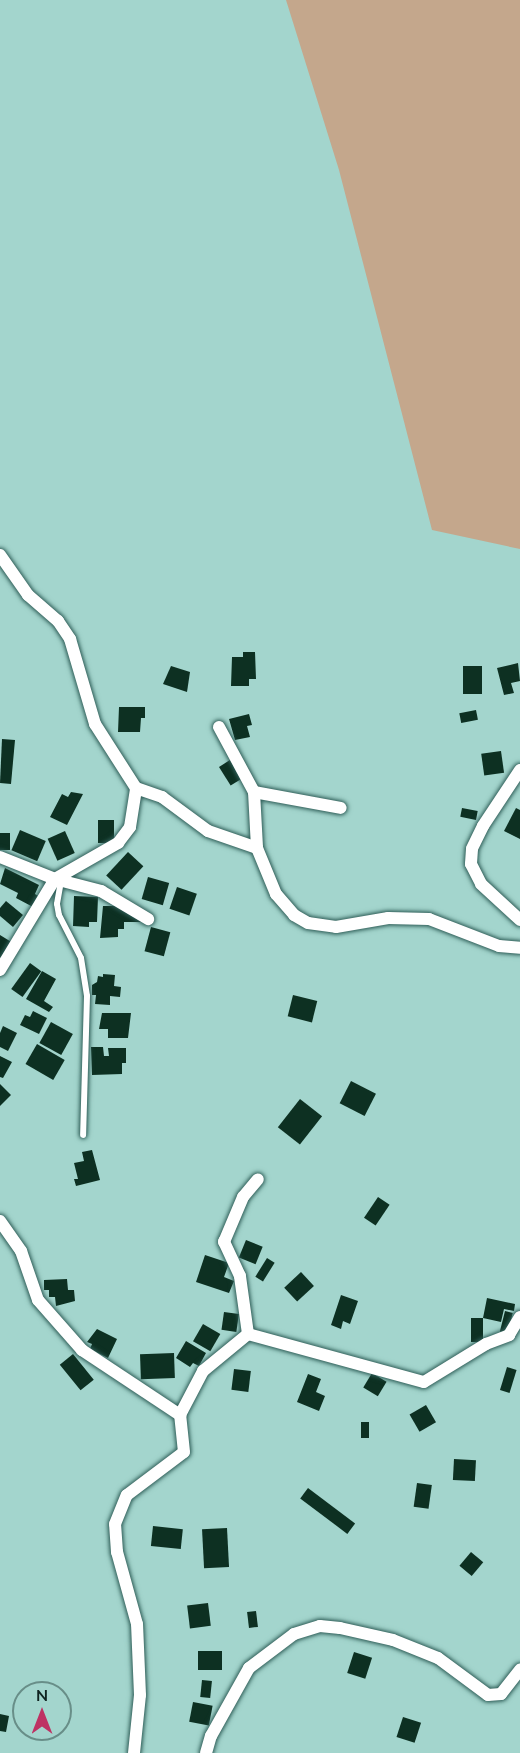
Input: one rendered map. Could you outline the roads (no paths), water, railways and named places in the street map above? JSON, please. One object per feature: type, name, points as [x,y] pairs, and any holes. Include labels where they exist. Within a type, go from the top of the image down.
[{"type":"street","points":[[0,555],[28,595],[58,621],[70,639],[95,724],[136,788],[162,797],[208,831],[257,848]]},
{"type":"street","points":[[219,727],[254,792],[257,848],[276,894],[294,915],[308,923],[336,927],[388,918],[429,919],[499,946],[520,948]]},
{"type":"street","points":[[520,770],[483,826],[472,849],[471,864],[481,884],[520,920]]},
{"type":"street","points":[[0,970],[58,880],[118,843],[130,827],[136,788]]},
{"type":"street","points":[[254,792],[341,808]]},
{"type":"street","points":[[0,857],[58,880],[101,891],[148,919]]},
{"type":"street","points":[[248,1334],[240,1276],[224,1242],[243,1197],[258,1179]]},
{"type":"street","points":[[0,1221],[21,1251],[39,1300],[82,1350],[180,1415]]},
{"type":"street","points":[[248,1334],[424,1382],[486,1344],[508,1335],[520,1317]]},
{"type":"street","points":[[134,1753],[140,1695],[136,1624],[117,1552],[115,1524],[127,1495],[184,1452],[180,1415],[203,1371],[248,1334]]},
{"type":"street","points":[[206,1753],[211,1736],[249,1668],[294,1634],[320,1626],[340,1628],[393,1640],[438,1658],[488,1695],[501,1694],[520,1671]]},
{"type":"lane","points":[[58,880],[59,915],[81,958],[87,996],[84,1135]]}]
